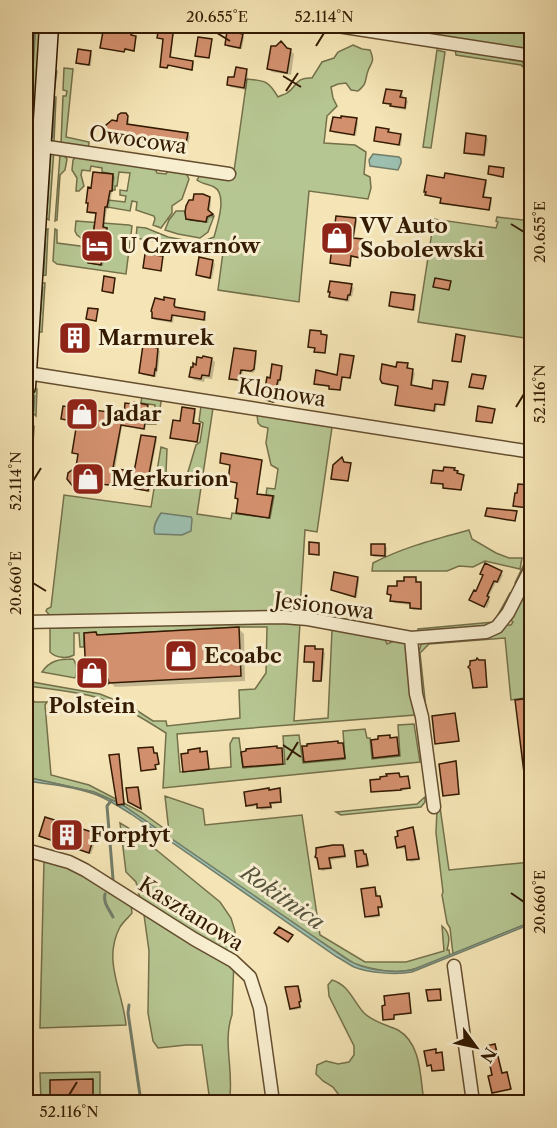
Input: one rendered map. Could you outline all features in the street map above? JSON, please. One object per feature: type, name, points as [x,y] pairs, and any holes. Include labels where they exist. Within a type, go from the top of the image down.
[{"type":"main road","points":[[26,380],[49,26]]},
{"type":"street","points":[[338,26],[531,56]]},
{"type":"street","name":"Owocowa","points":[[41,146],[229,174]]},
{"type":"street","name":"Klonowa","points":[[26,380],[531,452]]},
{"type":"street","name":"Jesionowa","points":[[26,622],[283,617],[308,619],[411,638],[486,632],[497,627],[508,613],[531,566]]},
{"type":"street","points":[[411,638],[416,694],[422,717],[434,807]]},
{"type":"street","name":"Kasztanowa","points":[[26,850],[69,862],[85,870],[233,961],[250,977],[260,1008],[273,1102]]},
{"type":"street","points":[[454,966],[473,1102]]},
{"type":"green space","points":[[26,26],[40,26],[30,201],[26,203]]},
{"type":"green space","points":[[371,26],[531,26],[531,51]]},
{"type":"green space","points":[[433,44],[516,59],[523,62],[524,68],[521,65],[456,55],[455,49],[432,47]]},
{"type":"green space","points":[[353,45],[370,50],[372,63],[365,83],[358,91],[351,90],[346,83],[331,87],[337,106],[327,116],[324,143],[355,145],[366,152],[364,174],[370,177],[371,188],[368,199],[309,191],[299,302],[218,290],[223,252],[136,238],[137,227],[146,228],[168,237],[199,243],[214,237],[219,218],[220,196],[214,187],[197,180],[201,173],[234,171],[247,79],[265,82],[278,97],[290,91],[302,79],[312,78],[322,62],[334,58],[338,52]]},
{"type":"green space","points":[[437,50],[445,52],[431,148],[423,147]]},
{"type":"green space","points":[[64,68],[73,69],[66,137],[89,142],[88,149],[61,144],[63,96],[66,96],[67,91],[63,90]]},
{"type":"green space","points":[[51,96],[56,97],[54,142],[47,139]]},
{"type":"green space","points":[[54,149],[49,220],[44,217],[46,152]]},
{"type":"green space","points":[[61,152],[67,159],[65,170],[60,175],[57,220],[55,221],[60,155]]},
{"type":"green space","points":[[78,155],[154,166],[157,173],[166,174],[170,168],[185,171],[189,179],[182,199],[172,206],[172,213],[161,228],[153,225],[154,216],[136,210],[137,202],[132,201],[130,211],[107,207],[108,200],[125,202],[126,196],[120,195],[120,190],[127,191],[130,173],[119,172],[117,186],[115,190],[112,190],[113,174],[102,172],[102,168],[91,166],[90,171],[82,170],[84,186],[76,191],[77,178],[72,170],[73,160]]},
{"type":"green space","points":[[176,211],[185,211],[186,219],[206,222],[207,217],[214,216],[208,232],[200,238],[165,230]]},
{"type":"green space","points":[[497,217],[531,221],[531,339],[418,322],[434,219],[496,228]]},
{"type":"green space","points":[[76,221],[132,226],[126,274],[57,264],[53,261],[55,229],[57,230],[57,243],[80,246],[85,249],[85,252],[90,253],[89,263],[101,265],[103,255],[109,255],[111,239],[106,238],[107,228],[94,226],[93,236],[87,235],[81,238],[75,231]]},
{"type":"green space","points":[[48,229],[46,275],[40,276],[43,231]]},
{"type":"green space","points":[[40,283],[45,283],[42,332],[38,332]]},
{"type":"green space","points":[[37,389],[36,416],[29,409],[30,394]]},
{"type":"green space","points":[[142,396],[159,399],[161,402],[156,424],[147,424],[149,412],[154,413],[155,405],[141,403]]},
{"type":"green space","points":[[201,406],[213,408],[197,514],[231,519],[232,513],[270,518],[274,496],[266,495],[267,488],[275,489],[278,469],[271,465],[266,443],[268,428],[258,423],[257,415],[332,427],[317,532],[305,530],[300,609],[341,617],[341,620],[51,617],[46,611],[51,607],[64,495],[151,507],[161,447],[167,449],[166,473],[168,476],[183,486],[185,482],[196,445],[200,442],[203,423],[199,421]]},
{"type":"green space","points":[[34,427],[31,477],[26,474],[27,433]]},
{"type":"green space","points":[[26,493],[30,493],[26,570]]},
{"type":"green space","points":[[531,513],[531,553],[518,585],[515,583],[524,564]]},
{"type":"green space","points":[[469,530],[472,539],[496,553],[509,558],[522,558],[520,569],[485,561],[473,567],[459,566],[447,571],[372,571],[373,563],[396,552]]},
{"type":"green space","points":[[531,577],[531,697],[511,700],[505,638],[429,644],[420,653],[449,870],[531,862],[531,922],[453,954],[450,928],[442,895],[436,833],[437,808],[418,654],[422,642],[511,625],[513,622],[510,619]]},
{"type":"green space","points":[[510,593],[514,595],[502,617],[488,627],[418,632],[418,629],[494,622]]},
{"type":"green space","points":[[300,623],[294,721],[328,718],[332,630],[311,625],[384,637],[387,644],[393,639],[406,643],[415,715],[177,734],[180,772],[231,767],[230,744],[233,738],[239,738],[243,768],[285,764],[283,736],[299,735],[303,763],[345,759],[343,731],[365,729],[367,738],[370,738],[372,759],[400,756],[398,725],[414,724],[420,762],[163,788],[166,733],[108,701],[26,684],[26,681],[100,694],[130,706],[153,721],[166,721],[167,726],[240,718],[239,690],[255,689],[266,673],[267,627],[97,635],[96,632],[84,633],[84,647],[80,647],[79,633],[74,633],[74,655],[65,657],[55,656],[50,652],[50,628]]},
{"type":"green space","points":[[73,659],[76,668],[75,678],[42,672],[56,661]]},
{"type":"green space","points":[[82,665],[85,665],[86,680],[108,679],[109,683],[107,685],[85,681]]},
{"type":"green space","points":[[26,695],[35,702],[47,702],[45,705],[51,775],[89,785],[141,812],[169,832],[165,796],[203,809],[205,825],[302,815],[320,935],[365,962],[406,962],[444,951],[442,926],[448,934],[447,950],[450,956],[404,971],[368,968],[355,964],[121,804],[94,792],[26,777]]},
{"type":"green space","points":[[425,797],[425,802],[421,807],[341,815],[336,812],[417,804]]},
{"type":"green space","points":[[120,823],[132,830],[220,902],[231,918],[235,931],[232,1015],[228,1036],[231,1081],[229,1102],[210,1102],[202,1045],[158,1048],[153,1041],[148,1013],[149,951],[144,915],[136,882],[126,872]]},
{"type":"green space","points":[[44,860],[65,865],[131,905],[132,913],[120,927],[113,952],[115,976],[126,1025],[40,1028]]},
{"type":"green space","points":[[332,980],[347,989],[368,1016],[406,1036],[416,1053],[424,1102],[344,1102],[333,1087],[316,1074],[317,1065],[326,1061],[338,1064],[349,1062],[354,1055],[354,1046],[329,996],[328,985]]},
{"type":"green space","points":[[100,1072],[100,1102],[41,1102],[40,1073]]},
{"type":"shaded area","points":[[373,154],[399,157],[401,163],[398,170],[370,166],[369,160]]},
{"type":"shaded area","points":[[161,513],[191,517],[191,531],[182,535],[155,534],[155,526]]},
{"type":"shaded area","points":[[26,777],[94,792],[121,804],[345,958],[362,966],[384,971],[412,970],[531,922],[531,924],[412,972],[383,973],[360,969],[337,957],[114,804],[97,795],[80,790],[26,781]]},
{"type":"building","points":[[104,26],[133,26],[131,35],[136,36],[134,51],[125,49],[124,52],[100,48]]},
{"type":"building","points":[[159,26],[174,26],[170,57],[193,61],[192,70],[168,65],[167,68],[160,67],[163,39],[157,38]]},
{"type":"building","points":[[227,31],[243,34],[240,48],[225,45]]},
{"type":"building","points":[[198,37],[212,39],[209,58],[195,56]]},
{"type":"building","points":[[281,41],[291,49],[287,73],[267,69],[271,46],[276,46]]},
{"type":"building","points":[[78,49],[91,51],[89,65],[76,63]]},
{"type":"building","points":[[236,67],[247,69],[244,88],[227,85],[228,77],[234,77]]},
{"type":"building","points":[[386,89],[402,91],[400,97],[406,98],[405,108],[383,103]]},
{"type":"building","points":[[121,113],[126,113],[128,116],[127,124],[188,133],[185,149],[109,137],[104,131],[105,126],[112,120],[117,121]]},
{"type":"building","points":[[341,116],[357,118],[354,135],[330,131],[333,117],[341,118]]},
{"type":"building","points":[[376,127],[401,134],[399,145],[374,141]]},
{"type":"building","points":[[466,133],[486,136],[484,155],[464,153]]},
{"type":"building","points":[[489,166],[504,168],[503,177],[488,174]]},
{"type":"building","points":[[93,172],[113,174],[112,191],[110,191],[107,207],[105,207],[103,227],[107,228],[105,238],[111,239],[109,255],[103,255],[101,265],[88,263],[90,253],[84,252],[87,235],[93,236],[96,213],[87,212],[88,203],[86,203]]},
{"type":"building","points":[[445,173],[486,180],[483,197],[491,198],[489,210],[440,203],[441,198],[425,195],[427,175],[444,178]]},
{"type":"building","points":[[194,194],[210,197],[208,210],[213,214],[207,217],[206,222],[186,219],[186,206],[189,200],[193,200]]},
{"type":"building","points":[[336,216],[356,218],[353,238],[363,239],[361,258],[351,256],[350,266],[330,263]]},
{"type":"building","points":[[145,254],[163,256],[161,271],[143,268]]},
{"type":"building","points":[[199,257],[213,260],[210,278],[196,275]]},
{"type":"building","points":[[104,276],[115,278],[113,293],[102,291]]},
{"type":"building","points":[[435,278],[451,281],[449,290],[433,287]]},
{"type":"building","points":[[330,281],[352,284],[347,300],[329,297]]},
{"type":"building","points":[[391,292],[415,295],[413,310],[389,306]]},
{"type":"building","points":[[164,297],[175,299],[175,307],[205,312],[204,320],[172,315],[171,321],[152,318],[151,311],[155,298],[164,300]]},
{"type":"building","points":[[88,308],[98,309],[96,321],[86,319]]},
{"type":"building","points":[[310,330],[321,331],[321,334],[327,335],[325,353],[314,352],[315,348],[308,347]]},
{"type":"building","points":[[456,334],[465,336],[461,362],[452,361]]},
{"type":"building","points":[[143,345],[158,348],[154,376],[139,373]]},
{"type":"building","points":[[234,348],[256,351],[254,369],[241,370],[239,380],[229,379]]},
{"type":"building","points":[[340,354],[354,356],[350,378],[342,377],[340,390],[314,384],[316,370],[337,375]]},
{"type":"building","points":[[203,356],[212,358],[209,376],[202,375],[201,379],[189,377],[193,363],[196,365],[197,357],[202,358]]},
{"type":"building","points":[[397,362],[408,363],[407,368],[413,369],[411,385],[432,389],[433,380],[448,382],[444,405],[435,404],[434,411],[395,405],[398,386],[382,383],[380,379],[382,364],[396,367]]},
{"type":"building","points":[[272,364],[282,366],[273,402],[266,400],[268,388],[265,388],[267,377],[270,378]]},
{"type":"building","points":[[472,374],[486,376],[483,389],[469,387]]},
{"type":"building","points":[[134,402],[148,405],[144,429],[121,425],[113,468],[134,472],[141,435],[156,437],[148,491],[110,484],[99,484],[97,492],[75,489],[67,479],[68,473],[76,467],[78,454],[72,453],[77,422],[61,419],[63,406],[124,414],[125,403],[133,404]]},
{"type":"building","points":[[478,406],[495,409],[492,423],[476,421]]},
{"type":"building","points":[[182,407],[195,409],[193,423],[200,424],[197,442],[170,438],[173,420],[180,421]]},
{"type":"building","points":[[221,453],[262,460],[257,494],[273,496],[269,518],[236,513],[237,483],[228,481],[230,465],[220,463]]},
{"type":"building","points":[[342,457],[344,462],[351,463],[348,481],[331,479],[333,465]]},
{"type":"building","points":[[444,467],[455,468],[457,473],[464,475],[461,490],[443,488],[443,484],[431,483],[433,470],[443,471]]},
{"type":"building","points":[[518,484],[530,485],[528,508],[513,506]]},
{"type":"building","points":[[487,508],[517,511],[515,521],[485,516]]},
{"type":"building","points":[[309,542],[319,543],[319,555],[309,554]]},
{"type":"building","points":[[371,544],[385,544],[385,556],[371,555]]},
{"type":"building","points":[[485,563],[502,571],[497,582],[494,581],[484,607],[469,600],[483,575],[480,574]]},
{"type":"building","points":[[334,572],[358,577],[355,597],[331,590]]},
{"type":"building","points":[[404,577],[416,577],[416,582],[421,582],[421,609],[410,608],[410,603],[390,601],[391,595],[387,594],[388,586],[397,586],[397,581],[404,581]]},
{"type":"building","points":[[239,627],[241,676],[109,683],[108,679],[86,680],[84,633],[96,632],[97,635]]},
{"type":"building","points":[[305,646],[323,649],[321,681],[313,681],[314,662],[304,662]]},
{"type":"building","points":[[477,658],[485,660],[487,687],[473,688],[468,667],[470,661]]},
{"type":"building","points":[[531,698],[531,710],[528,710],[531,737],[531,788],[526,789],[515,700]]},
{"type":"building","points":[[455,713],[459,741],[435,744],[432,716]]},
{"type":"building","points":[[390,735],[390,738],[397,737],[399,755],[373,758],[371,740],[378,739],[378,736]]},
{"type":"building","points":[[338,741],[338,743],[343,743],[345,758],[304,762],[302,746]]},
{"type":"building","points":[[277,746],[277,748],[282,748],[283,764],[243,767],[241,752],[246,749]]},
{"type":"building","points":[[153,747],[159,764],[155,765],[156,769],[141,771],[138,748]]},
{"type":"building","points":[[200,748],[200,752],[207,751],[209,769],[183,772],[181,754]]},
{"type":"building","points":[[119,754],[124,804],[117,805],[109,755]]},
{"type":"building","points":[[456,761],[459,794],[443,796],[439,764]]},
{"type":"building","points":[[399,773],[400,777],[408,776],[410,788],[371,792],[370,780],[380,779],[380,777],[387,776],[386,774]]},
{"type":"building","points":[[138,787],[141,809],[128,802],[126,788]]},
{"type":"building","points":[[269,788],[269,790],[280,788],[281,802],[270,803],[271,807],[257,808],[257,804],[246,806],[244,792]]},
{"type":"building","name":"Forpłyt","points":[[45,817],[95,833],[89,853],[39,836]]},
{"type":"building","points":[[413,827],[419,859],[407,860],[405,846],[397,848],[395,837],[398,836],[397,831]]},
{"type":"building","points":[[343,845],[345,856],[329,858],[331,868],[319,869],[315,857],[316,848]]},
{"type":"building","points":[[363,850],[368,865],[357,867],[355,851]]},
{"type":"building","points":[[375,887],[376,896],[380,896],[382,907],[378,907],[379,915],[365,917],[361,889]]},
{"type":"building","points":[[279,927],[293,935],[288,942],[274,933]]},
{"type":"building","points":[[298,986],[300,1007],[290,1009],[285,987]]},
{"type":"building","points":[[440,989],[441,1000],[428,1001],[426,990]]},
{"type":"building","points":[[409,993],[411,1013],[394,1015],[394,1019],[383,1020],[384,996]]},
{"type":"building","points":[[495,1044],[502,1073],[507,1072],[511,1089],[492,1093],[488,1076],[492,1075],[486,1046]]},
{"type":"building","points":[[436,1049],[436,1053],[442,1052],[444,1070],[432,1071],[431,1065],[427,1066],[424,1051]]},
{"type":"building","points":[[93,1079],[93,1097],[50,1098],[50,1080]]},
{"type":"waterway","points":[[26,165],[35,26]]},
{"type":"waterway","points":[[54,88],[56,71]]},
{"type":"waterway","points":[[52,137],[54,99]]},
{"type":"waterway","points":[[46,214],[49,170]]},
{"type":"waterway","points":[[43,274],[45,232]]},
{"type":"waterway","points":[[39,321],[42,287]]},
{"type":"waterway","points":[[33,411],[34,396]]},
{"type":"waterway","points":[[29,474],[32,431]]},
{"type":"waterway","points":[[26,528],[27,507]]},
{"type":"waterway","points":[[111,801],[107,806],[113,879]]},
{"type":"waterway","points":[[105,894],[106,903],[113,917]]},
{"type":"waterway","points":[[129,1005],[128,1013],[141,1102]]},
{"type":"place","name":"VV Auto Sobolewski","points":[[337,238]]},
{"type":"place","name":"U Czwarnów","points":[[97,246]]},
{"type":"place","name":"Marmurek","points":[[75,338]]},
{"type":"place","name":"Jadar","points":[[82,414]]},
{"type":"place","name":"Merkurion","points":[[88,479]]},
{"type":"place","name":"Ecoabc","points":[[181,656]]},
{"type":"place","name":"Polstein","points":[[92,673]]},
{"type":"place","name":"Forpłyt","points":[[67,835]]},
{"type":"water label","name":"Rokitnica","points":[[283,897]]}]
